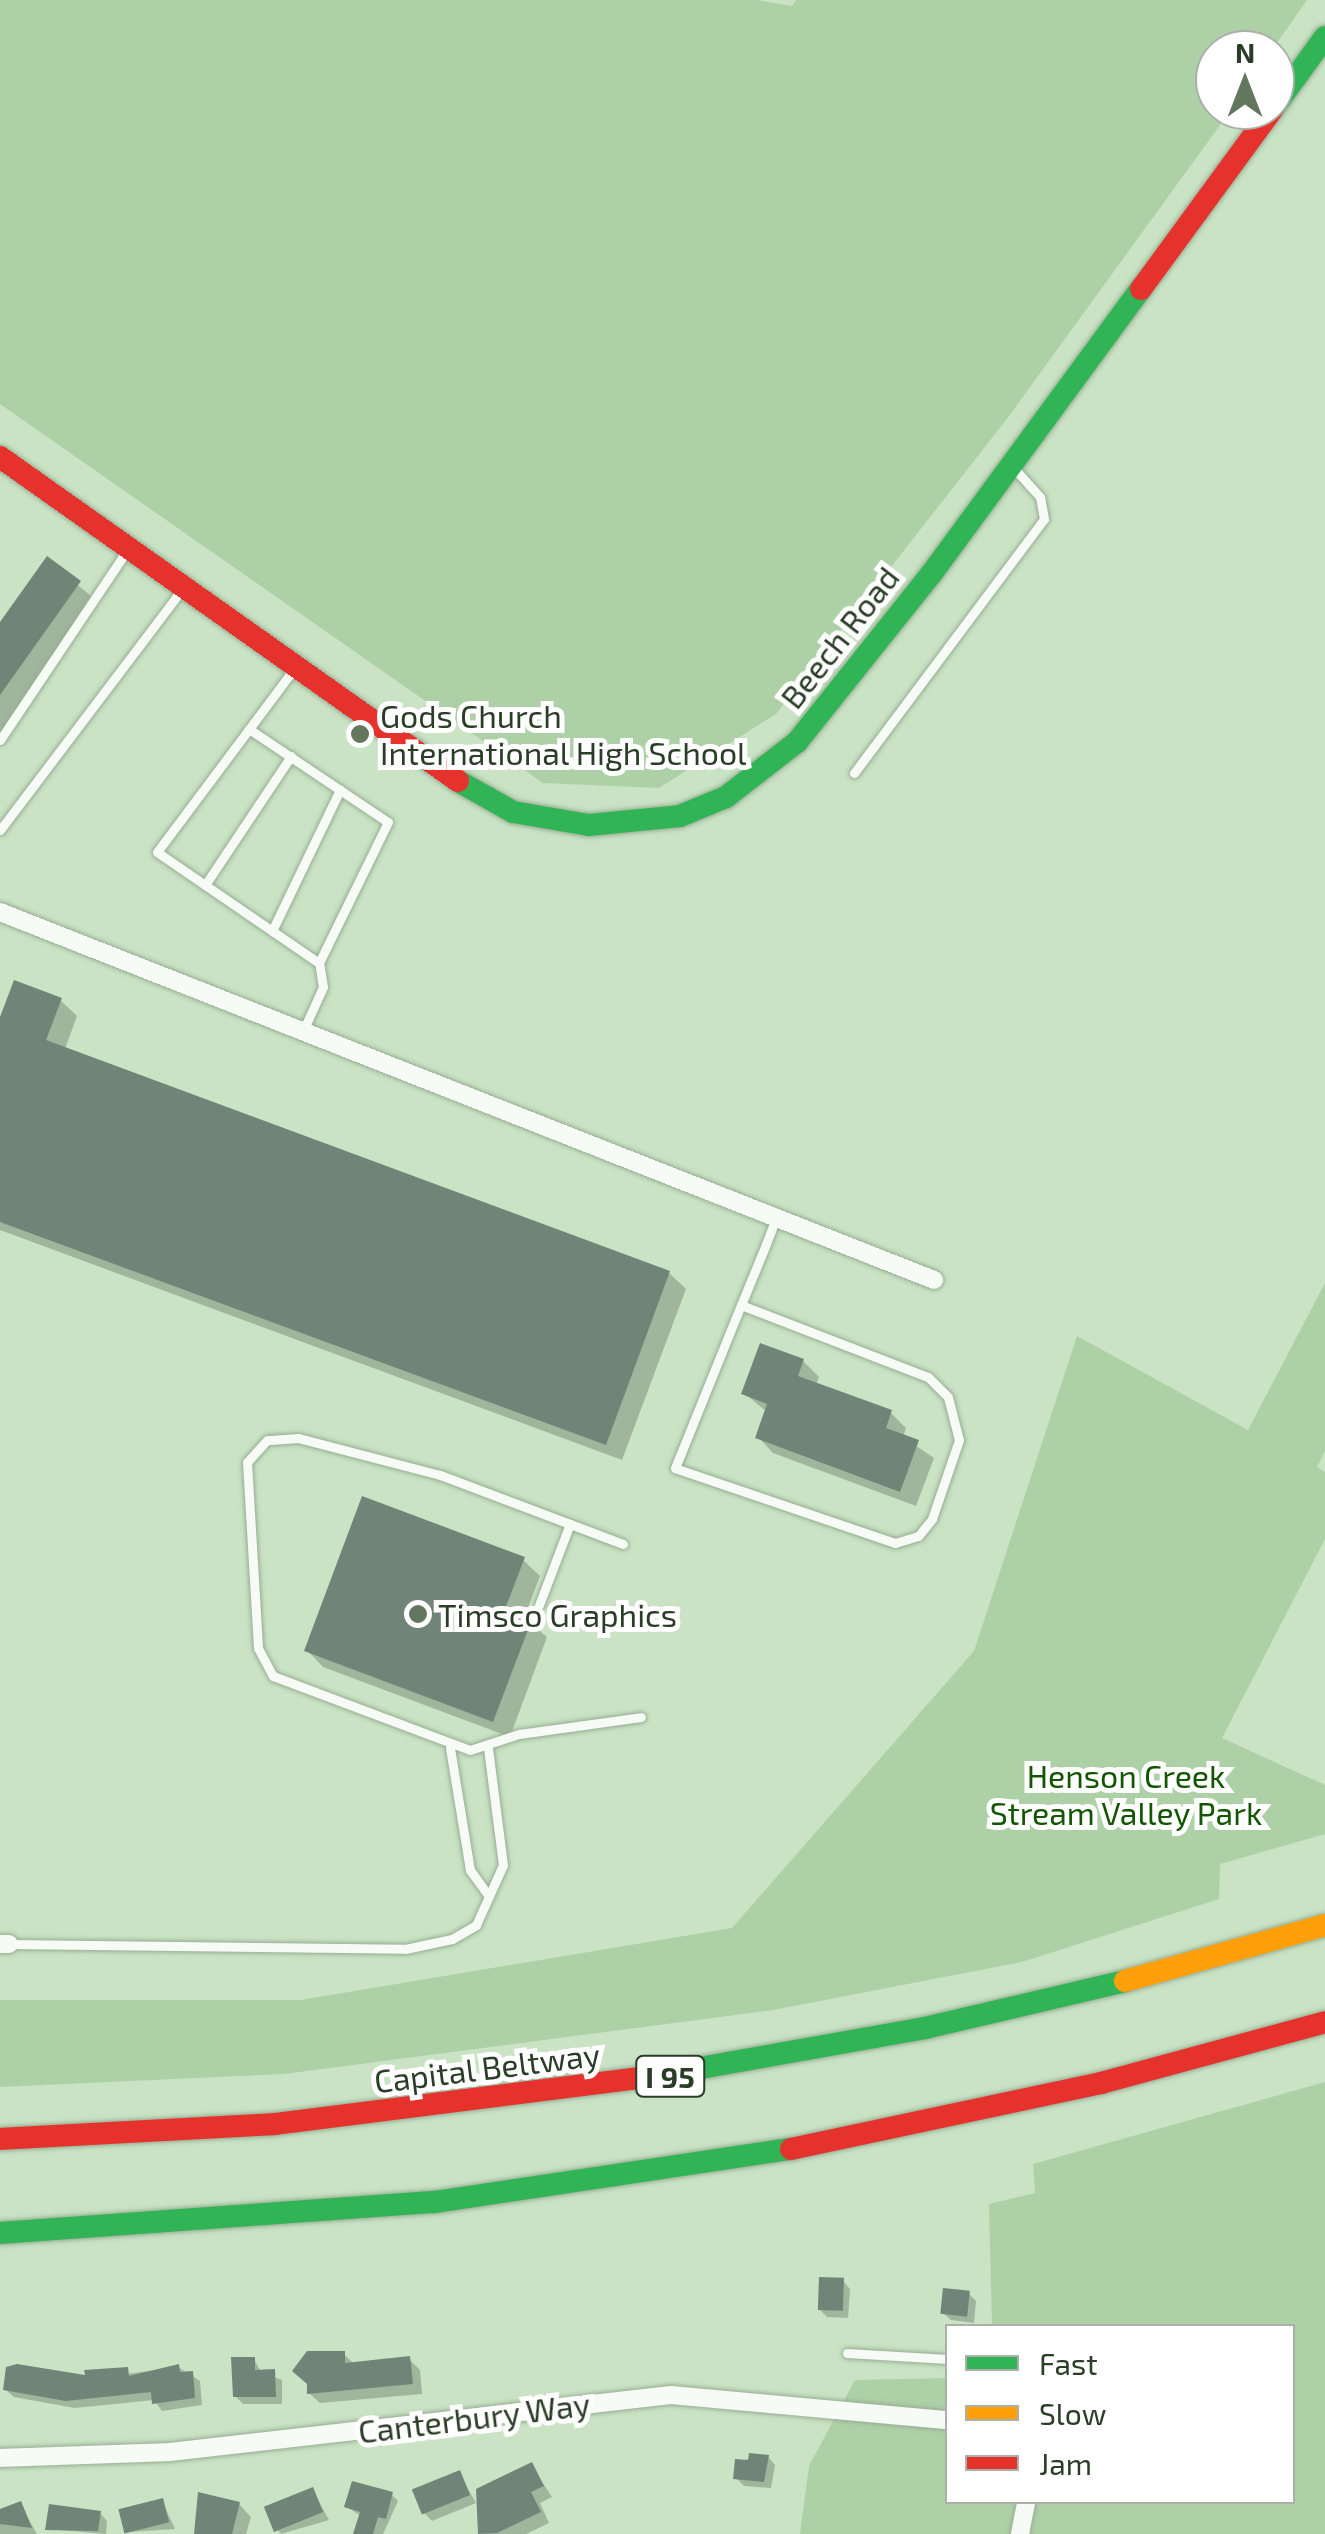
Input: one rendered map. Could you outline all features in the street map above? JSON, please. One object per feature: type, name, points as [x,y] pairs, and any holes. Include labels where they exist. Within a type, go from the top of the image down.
[{"type":"main road","name":"Beech Road","points":[[1295,78],[1325,38]]},
{"type":"main road","name":"Beech Road","points":[[0,457],[433,767],[513,812],[588,825],[680,816],[726,797],[798,742],[1257,130]]},
{"type":"main road","name":"Capital Beltway","points":[[0,2140],[275,2124],[630,2082],[1054,1999],[1325,1925]]},
{"type":"main road","points":[[0,2232],[435,2202],[753,2156],[1065,2091],[1325,2022]]},
{"type":"street","points":[[0,912],[934,1280]]},
{"type":"street","name":"Canterbury Way","points":[[0,2458],[170,2452],[671,2395],[945,2420]]},
{"type":"street","points":[[1020,2534],[1026,2504]]},
{"type":"lane","points":[[854,773],[1044,519],[1040,497],[1010,464]]},
{"type":"lane","points":[[0,740],[128,550]]},
{"type":"lane","points":[[0,830],[182,589]]},
{"type":"lane","points":[[295,667],[157,852],[318,964]]},
{"type":"lane","points":[[249,728],[388,822],[318,964],[323,987],[302,1033]]},
{"type":"lane","points":[[205,885],[290,756]]},
{"type":"lane","points":[[272,931],[340,790]]},
{"type":"lane","points":[[741,1305],[928,1377],[948,1397],[960,1440],[932,1519],[918,1536],[895,1543],[674,1468],[777,1215]]},
{"type":"lane","points":[[623,1544],[440,1475],[320,1444],[267,1440],[254,1448],[244,1480],[263,1665],[288,1685],[450,1748],[488,1748],[519,1734],[641,1717]]},
{"type":"lane","points":[[539,1605],[570,1524]]},
{"type":"lane","points":[[450,1748],[470,1870],[488,1894]]},
{"type":"lane","points":[[4,1944],[405,1949],[452,1939],[476,1925],[503,1865],[488,1748]]},
{"type":"lane","points":[[847,2353],[945,2358]]},
{"type":"green space","points":[[0,0],[756,0],[792,6],[796,0],[1307,0],[1286,30],[1195,30],[1195,130],[1216,130],[1006,420],[776,714],[659,788],[543,783],[0,404]]},
{"type":"green space","name":"Henson Creek Stream Valley Park","points":[[1325,1283],[1325,1451],[1317,1467],[1325,1472],[1325,1539],[1222,1738],[1325,1785],[1325,1834],[1220,1864],[1219,1899],[1022,1962],[773,2010],[284,2074],[0,2087],[0,2000],[301,2000],[732,1928],[974,1651],[1077,1336],[1248,1430]]},
{"type":"green space","points":[[1325,2082],[1325,2534],[800,2534],[809,2466],[855,2380],[945,2378],[945,2504],[1295,2504],[1295,2324],[992,2324],[989,2204],[1035,2193],[1033,2164]]},
{"type":"building","points":[[47,556],[81,581],[0,695],[0,622]]},
{"type":"building","points":[[14,980],[62,998],[46,1040],[670,1271],[606,1445],[0,1222],[0,1017]]},
{"type":"building","points":[[760,1343],[804,1359],[798,1376],[892,1410],[886,1428],[919,1440],[900,1492],[755,1438],[767,1404],[741,1394]]},
{"type":"building","name":"Timsco Graphics","points":[[362,1496],[525,1557],[505,1609],[532,1619],[493,1722],[304,1651]]},
{"type":"building","points":[[819,2277],[844,2278],[843,2311],[818,2310]]},
{"type":"building","points":[[943,2288],[970,2291],[967,2317],[940,2314]]},
{"type":"building","points":[[307,2351],[345,2351],[345,2363],[410,2356],[413,2384],[307,2394],[307,2384],[292,2371]]},
{"type":"building","points":[[231,2357],[255,2357],[255,2370],[275,2369],[276,2397],[233,2397]]},
{"type":"building","points":[[17,2364],[85,2375],[84,2370],[128,2367],[129,2376],[179,2364],[180,2372],[193,2371],[195,2398],[152,2404],[151,2392],[66,2401],[3,2390],[6,2367]]},
{"type":"building","points":[[749,2453],[769,2455],[764,2482],[733,2479],[735,2459],[748,2460]]},
{"type":"building","points":[[532,2462],[544,2486],[531,2492],[541,2512],[497,2533],[478,2534],[476,2489]]},
{"type":"building","points":[[460,2470],[470,2495],[422,2515],[412,2489]]},
{"type":"building","points":[[352,2481],[393,2492],[386,2519],[378,2517],[373,2534],[353,2534],[360,2512],[344,2507]]},
{"type":"building","points":[[313,2487],[323,2512],[274,2532],[264,2507]]},
{"type":"building","points":[[198,2492],[240,2502],[232,2534],[194,2534]]},
{"type":"building","points":[[163,2498],[169,2522],[124,2533],[118,2509]]},
{"type":"building","points":[[21,2501],[32,2528],[0,2524],[0,2509]]},
{"type":"building","points":[[49,2504],[101,2511],[98,2531],[45,2530]]},
{"type":"traffic: fast","points":[[1295,78],[1325,37]]},
{"type":"traffic: fast","points":[[458,781],[513,812],[589,825],[680,816],[726,797],[797,742],[932,573],[1141,289]]},
{"type":"traffic: fast","points":[[661,2075],[925,2028],[1125,1981]]},
{"type":"traffic: fast","points":[[0,2233],[435,2202],[791,2149]]},
{"type":"traffic: slow","points":[[1125,1981],[1325,1925]]},
{"type":"traffic: jam","points":[[1141,289],[1257,130]]},
{"type":"traffic: jam","points":[[0,457],[458,781]]},
{"type":"traffic: jam","points":[[791,2149],[1101,2083],[1325,2022]]},
{"type":"traffic: jam","points":[[0,2139],[275,2124],[661,2075]]},
{"type":"place","name":"Gods Church International High School","points":[[360,734]]},
{"type":"place","name":"Timsco Graphics","points":[[418,1614]]}]
